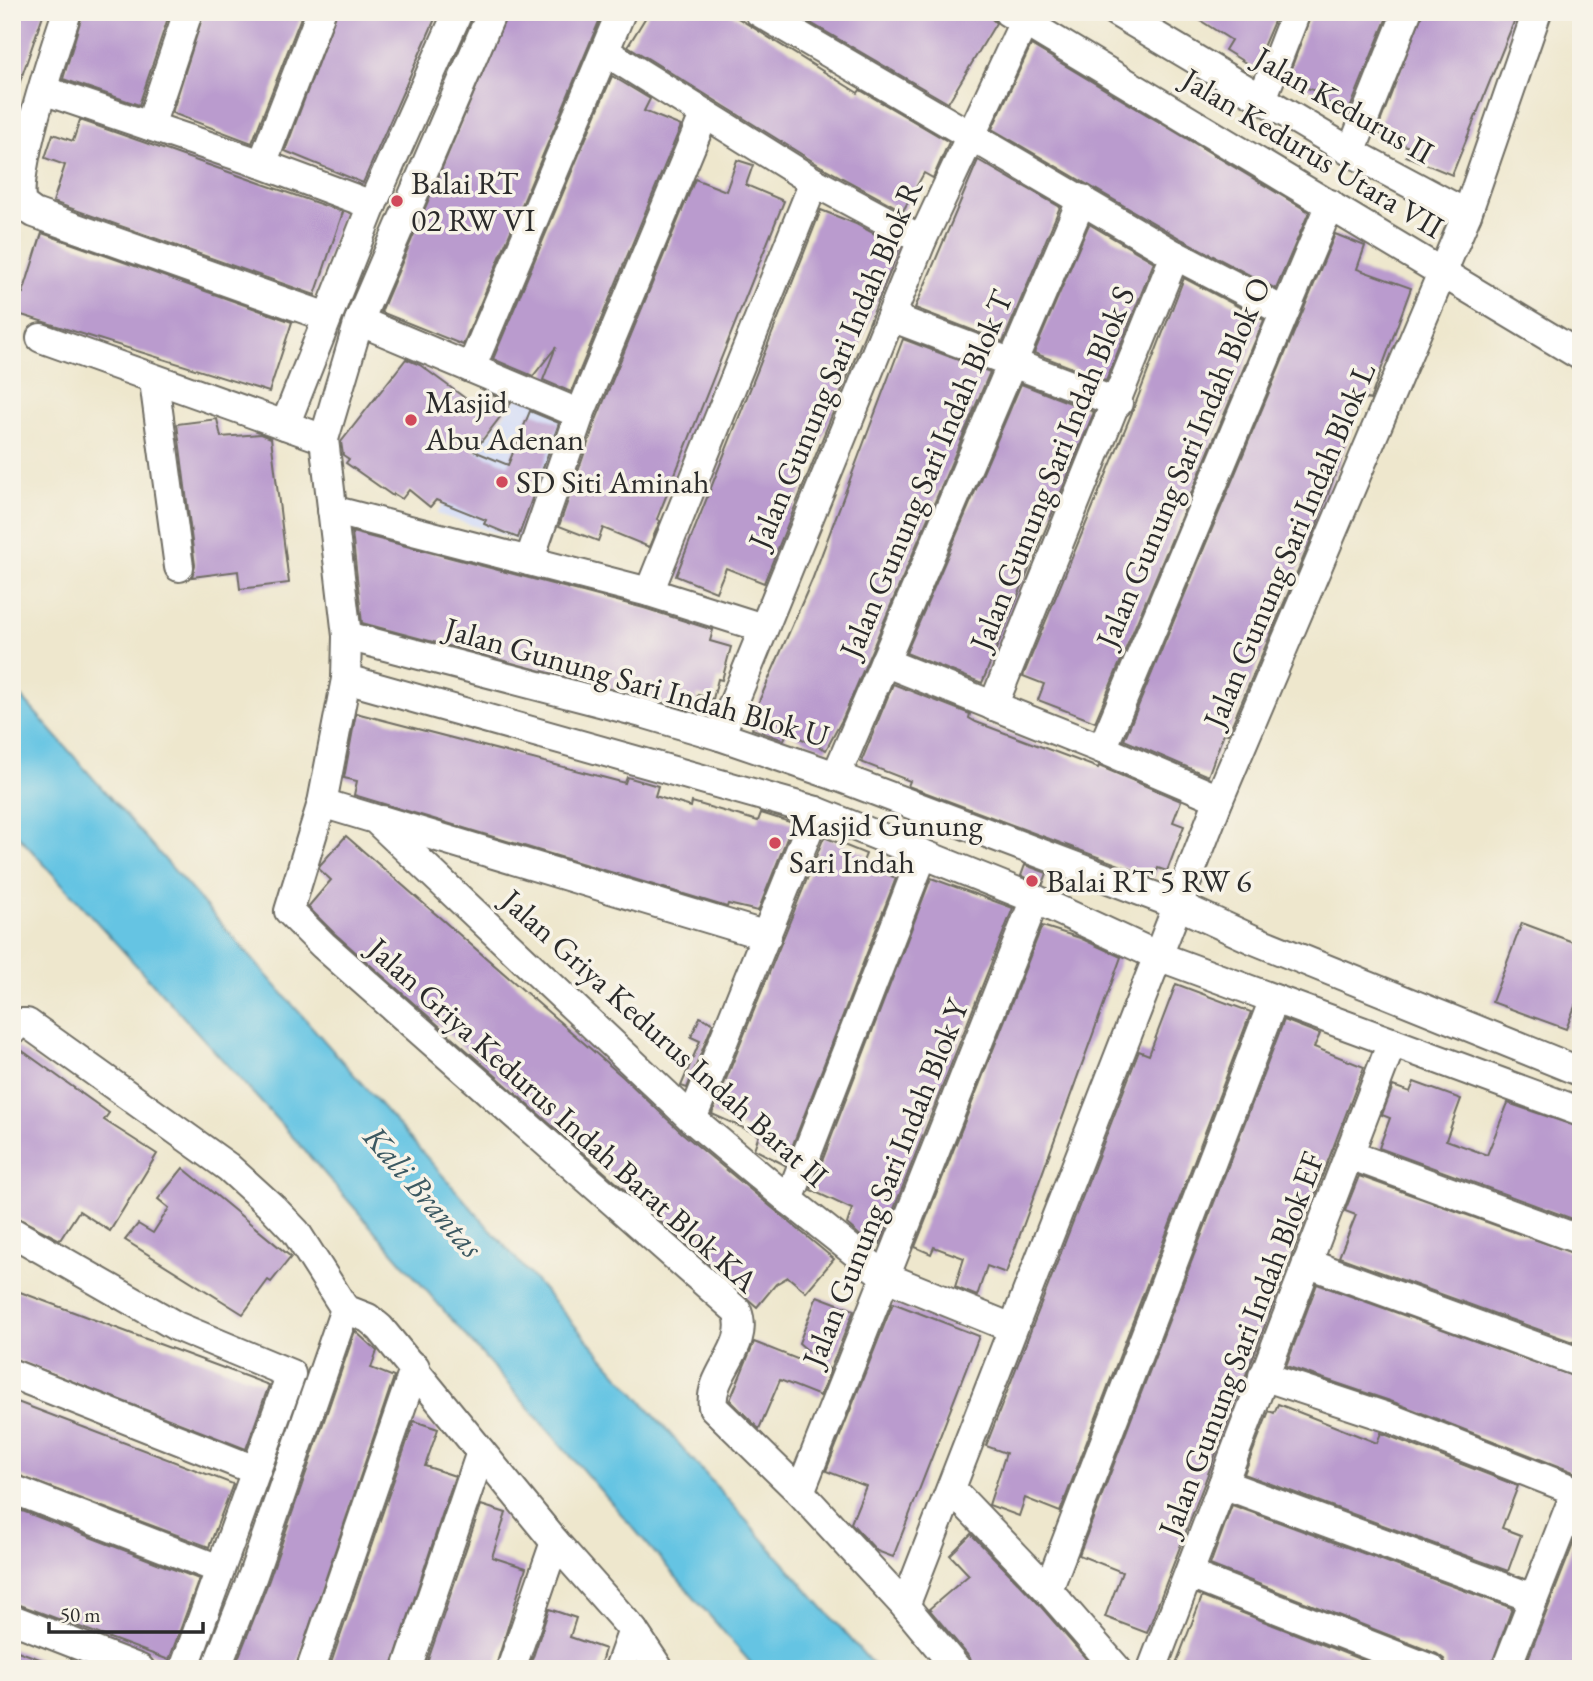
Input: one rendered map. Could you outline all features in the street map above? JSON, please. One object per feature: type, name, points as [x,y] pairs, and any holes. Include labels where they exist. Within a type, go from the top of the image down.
[{"type":"street","points":[[66,12],[43,90],[19,191],[23,205],[34,213],[327,317]]},
{"type":"street","points":[[150,126],[188,12]]},
{"type":"street","points":[[262,164],[321,12]]},
{"type":"street","points":[[285,425],[372,205],[458,12]]},
{"type":"street","points":[[322,803],[346,679],[347,636],[324,439],[359,321],[492,12]]},
{"type":"street","points":[[471,368],[621,12]]},
{"type":"street","points":[[759,12],[1175,255],[1283,311]]},
{"type":"street","name":"Jalan Kedurus II","points":[[1116,12],[1351,152],[1467,214]]},
{"type":"street","points":[[1262,99],[1296,12]]},
{"type":"street","points":[[1351,152],[1407,12]]},
{"type":"street","name":"Jalan Gunung Sari Indah Blok L","points":[[905,1606],[1158,956],[1180,906],[1219,799],[1467,214],[1537,12]]},
{"type":"street","name":"Jalan Gunung Sari Indah Blok R","points":[[720,736],[922,240],[972,134],[1016,17]]},
{"type":"street","name":"Jalan Kedurus Utara VII","points":[[1016,17],[1581,356]]},
{"type":"street","points":[[606,52],[704,116],[814,182],[922,240]]},
{"type":"street","points":[[43,90],[262,164],[372,205]]},
{"type":"street","points":[[529,561],[580,414],[704,116]]},
{"type":"street","points":[[649,592],[814,182]]},
{"type":"street","name":"Jalan Gunung Sari Indah Blok T","points":[[836,776],[1082,199]]},
{"type":"street","name":"Jalan Gunung Sari Indah Blok O","points":[[1102,749],[1330,204]]},
{"type":"street","name":"Jalan Gunung Sari Indah Blok S","points":[[993,706],[1118,403],[1175,255]]},
{"type":"street","points":[[891,317],[1118,403]]},
{"type":"street","points":[[359,321],[580,414]]},
{"type":"street","points":[[41,338],[154,381],[324,439]]},
{"type":"street","points":[[154,381],[179,567]]},
{"type":"street","points":[[332,510],[649,592],[763,628]]},
{"type":"street","name":"Jalan Gunung Sari Indah Blok U","points":[[347,636],[720,736],[836,776],[1180,906],[1252,939],[1581,1072]]},
{"type":"street","points":[[884,662],[1219,799]]},
{"type":"street","points":[[346,679],[816,811],[1035,899],[1158,956],[1581,1112]]},
{"type":"street","name":"Jalan Griya Kedurus Indah Barat II","points":[[322,803],[375,819],[692,1119],[886,1277],[1012,1328]]},
{"type":"street","name":"Jalan Griya Kedurus Indah Barat Blok KA","points":[[322,803],[289,908],[293,918],[737,1311],[740,1336],[715,1391],[713,1407],[800,1492],[905,1606],[957,1669]]},
{"type":"street","points":[[692,1119],[816,811]]},
{"type":"street","points":[[375,819],[767,936]]},
{"type":"street","points":[[789,1200],[923,854]]},
{"type":"street","name":"Jalan Gunung Sari Indah Blok Y","points":[[800,1492],[1035,899]]},
{"type":"street","points":[[1048,1590],[1274,999]]},
{"type":"street","points":[[12,1031],[18,1023],[27,1023],[228,1167],[296,1231],[345,1310],[375,1323],[415,1367],[555,1542],[633,1630],[659,1669]]},
{"type":"street","name":"Jalan Gunung Sari Indah Blok EF","points":[[1152,1669],[1190,1576],[1263,1376],[1392,1042]]},
{"type":"street","points":[[1350,1155],[1581,1240]]},
{"type":"street","points":[[12,1232],[176,1326],[290,1374],[184,1669]]},
{"type":"street","points":[[1307,1263],[1581,1363]]},
{"type":"street","points":[[216,1669],[320,1387],[345,1310]]},
{"type":"street","points":[[311,1669],[415,1367]]},
{"type":"street","points":[[12,1374],[255,1470]]},
{"type":"street","points":[[1263,1376],[1390,1418],[1579,1492],[1533,1598],[1506,1669]]},
{"type":"street","points":[[407,1669],[481,1452]]},
{"type":"street","points":[[1223,1484],[1533,1598]]},
{"type":"street","points":[[12,1489],[219,1569]]},
{"type":"street","points":[[952,1489],[1048,1590],[1117,1669]]},
{"type":"street","points":[[511,1669],[555,1542]]},
{"type":"street","points":[[1190,1576],[1431,1669]]},
{"type":"street","points":[[12,1619],[91,1660],[140,1669]]},
{"type":"street","points":[[619,1669],[633,1630]]},
{"type":"shaded area","name":"SD Siti Aminah","points":[[520,394],[574,415],[524,542],[437,514],[476,451]]},
{"type":"water","name":"Kali Brantas","points":[[12,686],[877,1669],[756,1669],[291,1135],[12,829]]},
{"type":"building","points":[[12,12],[44,12],[15,96],[12,96]]},
{"type":"building","points":[[83,12],[170,12],[139,105],[63,79]]},
{"type":"building","points":[[204,12],[303,12],[252,143],[172,113]]},
{"type":"building","points":[[337,12],[438,12],[363,183],[285,151]]},
{"type":"building","points":[[508,12],[603,12],[463,345],[381,312]]},
{"type":"building","points":[[649,12],[728,12],[858,93],[860,90],[949,142],[933,178],[924,173],[903,211],[822,167],[628,46]]},
{"type":"building","points":[[792,12],[985,12],[996,23],[948,103]]},
{"type":"building","points":[[1187,12],[1278,12],[1254,68],[1225,50],[1231,40]]},
{"type":"building","points":[[1312,12],[1389,12],[1349,111],[1321,100],[1323,94],[1287,80]]},
{"type":"building","points":[[1423,12],[1518,12],[1452,175],[1406,156],[1409,147],[1376,133]]},
{"type":"building","points":[[1031,45],[1309,212],[1276,289],[1183,240],[992,129]]},
{"type":"building","points":[[612,76],[650,99],[644,111],[681,126],[571,392],[543,380],[556,347],[533,376],[493,359]]},
{"type":"building","points":[[80,120],[343,212],[315,295],[53,202],[65,165],[45,158],[53,134],[73,141]]},
{"type":"building","points":[[737,160],[753,165],[746,185],[784,201],[657,519],[660,521],[649,547],[603,528],[598,541],[559,526],[596,420],[695,179],[726,191]]},
{"type":"building","points":[[978,160],[1060,207],[1003,342],[915,308]]},
{"type":"building","points":[[821,210],[856,224],[900,247],[764,583],[726,568],[716,592],[676,576]]},
{"type":"building","points":[[1089,224],[1154,262],[1106,381],[1034,353]]},
{"type":"building","points":[[42,233],[292,322],[269,392],[12,312],[12,290],[23,293]]},
{"type":"building","points":[[1335,234],[1365,246],[1357,269],[1411,288],[1370,400],[1363,398],[1313,535],[1228,734],[1224,733],[1208,776],[1124,740]]},
{"type":"building","points":[[1184,278],[1264,320],[1095,722],[1038,700],[1044,684],[1023,676],[1133,410]]},
{"type":"building","points":[[903,339],[990,372],[843,718],[826,750],[787,732],[784,740],[752,729],[754,724],[750,722],[812,580]]},
{"type":"building","points":[[406,359],[420,365],[480,409],[492,395],[511,403],[474,451],[508,465],[530,411],[559,423],[518,538],[484,524],[486,520],[436,500],[430,507],[409,490],[402,499],[394,494],[393,496],[346,463],[349,459],[343,455],[341,442]]},
{"type":"building","points":[[1021,384],[1094,412],[982,683],[906,653]]},
{"type":"building","points":[[217,419],[221,437],[261,434],[271,438],[289,583],[240,589],[238,571],[192,577],[195,565],[177,424]]},
{"type":"building","points":[[352,532],[644,608],[713,630],[710,641],[731,647],[722,680],[718,679],[713,699],[698,695],[693,711],[362,623]]},
{"type":"building","points":[[893,684],[970,714],[969,718],[976,722],[1098,768],[1099,766],[1181,801],[1173,822],[1184,826],[1167,871],[1158,868],[1154,878],[908,786],[910,781],[861,762]]},
{"type":"building","points":[[356,713],[625,783],[627,777],[658,786],[655,796],[691,807],[692,802],[758,821],[761,813],[793,823],[758,911],[728,904],[727,907],[354,795],[357,781],[344,778]]},
{"type":"building","points":[[346,836],[623,1077],[681,1132],[834,1259],[806,1292],[788,1277],[776,1284],[757,1307],[334,933],[308,907],[331,880],[319,869],[320,865]]},
{"type":"building","points":[[824,837],[866,854],[862,864],[896,878],[785,1165],[754,1149],[759,1135],[712,1114]]},
{"type":"building","points":[[1025,865],[1047,873],[1043,884],[1021,876]]},
{"type":"building","points":[[931,878],[1013,908],[880,1244],[863,1238],[847,1224],[852,1209],[811,1190]]},
{"type":"building","points":[[1522,923],[1581,945],[1581,991],[1566,1029],[1492,1002]]},
{"type":"building","points":[[1042,926],[1080,938],[1121,957],[1006,1273],[987,1266],[977,1296],[955,1287],[964,1258],[934,1247],[931,1254],[915,1247]]},
{"type":"building","points":[[1176,984],[1251,1012],[1060,1512],[1025,1498],[1019,1516],[989,1505],[1006,1453],[986,1446],[1139,1051],[1149,1055]]},
{"type":"building","points":[[700,1017],[713,1023],[687,1088],[681,1086],[700,1041],[691,1037]]},
{"type":"building","points":[[1284,1020],[1320,1034],[1314,1047],[1364,1067],[1147,1633],[1105,1617],[1122,1572],[1079,1555]]},
{"type":"building","points":[[12,1047],[17,1047],[109,1113],[104,1120],[157,1154],[110,1231],[79,1211],[60,1240],[12,1215]]},
{"type":"building","points":[[1414,1082],[1461,1099],[1446,1140],[1487,1155],[1508,1103],[1581,1128],[1581,1222],[1379,1148],[1390,1118],[1382,1115],[1393,1086],[1410,1092]]},
{"type":"building","points":[[183,1168],[291,1257],[271,1282],[268,1280],[243,1314],[125,1240],[138,1224],[153,1233],[169,1208],[158,1199]]},
{"type":"building","points":[[1359,1176],[1581,1256],[1581,1345],[1339,1257],[1356,1215],[1345,1211]]},
{"type":"building","points":[[1317,1284],[1581,1379],[1581,1475],[1396,1403],[1286,1366]]},
{"type":"building","points":[[12,1289],[269,1385],[246,1449],[12,1358]]},
{"type":"building","points":[[817,1296],[854,1310],[830,1370],[799,1343]]},
{"type":"building","points":[[893,1303],[979,1336],[893,1557],[877,1551],[851,1523],[866,1486],[826,1471]]},
{"type":"building","points":[[355,1331],[377,1351],[371,1368],[394,1377],[295,1669],[234,1669],[269,1580]]},
{"type":"building","points":[[754,1342],[830,1372],[820,1396],[780,1380],[759,1429],[730,1400]]},
{"type":"building","points":[[12,1400],[233,1484],[209,1547],[12,1473]]},
{"type":"building","points":[[1278,1404],[1377,1443],[1381,1433],[1384,1434],[1518,1486],[1502,1528],[1521,1535],[1508,1571],[1244,1474],[1269,1411],[1274,1413]]},
{"type":"building","points":[[414,1421],[438,1429],[425,1466],[455,1476],[391,1669],[329,1669]]},
{"type":"building","points":[[481,1505],[506,1513],[492,1557],[526,1568],[495,1669],[425,1669]]},
{"type":"building","points":[[1232,1505],[1512,1608],[1490,1669],[1447,1669],[1444,1659],[1437,1654],[1210,1565]]},
{"type":"building","points":[[12,1507],[199,1579],[169,1660],[12,1602]]},
{"type":"building","points":[[1581,1524],[1581,1669],[1524,1669]]},
{"type":"building","points":[[971,1534],[1036,1601],[1095,1669],[973,1669],[970,1658],[929,1609],[969,1575],[950,1555]]},
{"type":"building","points":[[1202,1597],[1385,1669],[1174,1669]]},
{"type":"building","points":[[549,1609],[576,1618],[570,1637],[605,1649],[599,1669],[529,1669]]},
{"type":"building","points":[[12,1649],[62,1667],[12,1669]]},
{"type":"place","name":"Balai RT 02 RW VI","points":[[397,201]]},
{"type":"place","name":"Masjid Abu Adenan","points":[[411,420]]},
{"type":"place","name":"SD Siti Aminah","points":[[502,482]]},
{"type":"place","name":"Masjid Gunung Sari Indah","points":[[775,843]]},
{"type":"place","name":"Balai RT 5 RW 6","points":[[1032,881]]}]
